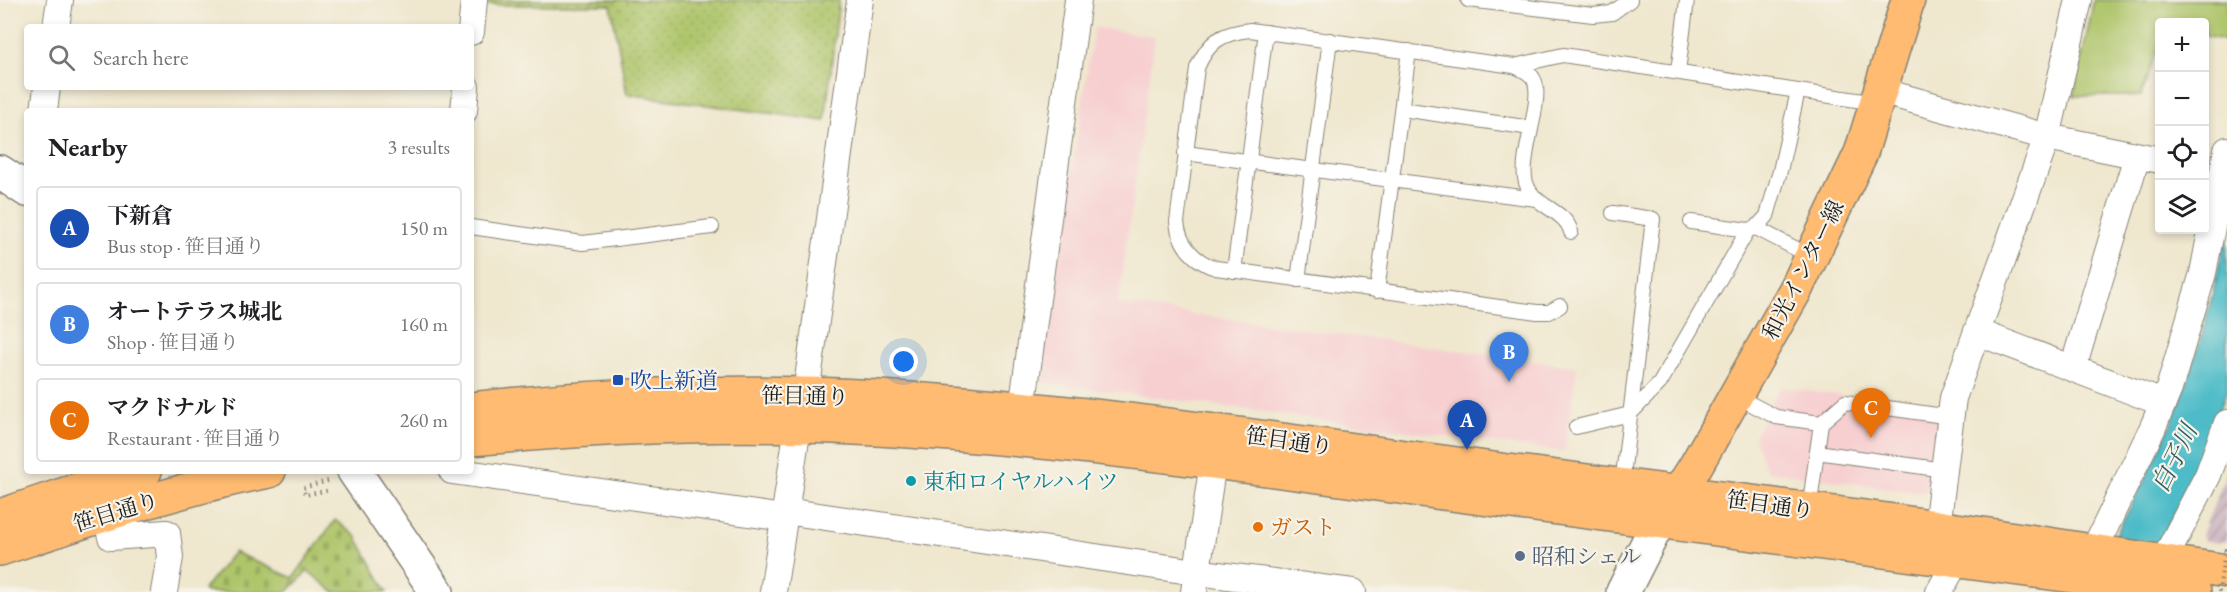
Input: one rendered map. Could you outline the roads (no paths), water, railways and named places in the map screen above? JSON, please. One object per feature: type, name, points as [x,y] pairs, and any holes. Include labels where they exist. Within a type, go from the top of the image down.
[{"type":"main road","name":"和光インター線","points":[[1659,521],[1680,493],[1812,257],[1861,153],[1908,0]]},
{"type":"main road","name":"笹目通り","points":[[474,409],[650,396],[806,394],[1022,409],[1217,432],[1937,527],[2094,561]]},
{"type":"main road","name":"笹目通り","points":[[474,439],[608,428],[677,426],[798,426],[907,431],[1007,439],[1213,462],[1957,560],[2094,561]]},
{"type":"main road","name":"笹目通り","points":[[0,516],[83,488],[134,474]]},
{"type":"main road","name":"笹目通り","points":[[0,549],[180,493],[257,474]]},
{"type":"main road","points":[[2150,577],[2224,560]]},
{"type":"main road","points":[[2094,561],[2194,592]]},
{"type":"street","points":[[56,24],[60,0]]},
{"type":"street","points":[[472,24],[474,0]]},
{"type":"street","points":[[773,592],[798,426],[806,394],[860,0]]},
{"type":"street","points":[[1022,409],[1078,0]]},
{"type":"street","points":[[1937,527],[1953,398],[2047,138],[2079,0]]},
{"type":"street","points":[[44,108],[47,90]]},
{"type":"street","points":[[464,108],[466,90]]},
{"type":"street","points":[[1879,97],[2047,138],[2148,158],[2073,368]]},
{"type":"street","points":[[2094,561],[2169,389],[2203,273],[2218,165]]},
{"type":"street","points":[[0,172],[24,188]]},
{"type":"street","points":[[1977,332],[2163,403]]},
{"type":"street","points":[[2150,577],[2208,475],[2227,423]]},
{"type":"street","points":[[1195,582],[1213,462]]},
{"type":"street","points":[[474,474],[785,515],[1195,582],[1353,592]]},
{"type":"street","points":[[337,481],[437,592]]},
{"type":"street","points":[[106,515],[111,537],[167,533],[170,557],[164,592]]},
{"type":"street","points":[[1623,592],[1659,521]]},
{"type":"street","points":[[1940,592],[1957,560]]},
{"type":"lane","points":[[1468,0],[1556,5],[1593,15],[1612,13],[1630,0]]},
{"type":"lane","points":[[1678,72],[1687,0]]},
{"type":"lane","points":[[1536,199],[1525,179],[1536,94],[1535,81],[1527,71],[1514,66],[1250,30],[1232,32],[1216,40],[1204,52],[1197,68],[1177,212],[1178,231],[1186,249],[1199,262],[1234,271],[1537,312],[1549,312],[1560,306]]},
{"type":"lane","points":[[1234,271],[1266,32]]},
{"type":"lane","points":[[1298,280],[1330,40]]},
{"type":"lane","points":[[1377,291],[1409,51]]},
{"type":"lane","points":[[1514,66],[1563,55],[1798,91],[1879,97]]},
{"type":"lane","points":[[1576,427],[1630,414],[1660,383],[1752,229],[1767,216],[1798,91]]},
{"type":"lane","points":[[1402,109],[1531,128]]},
{"type":"lane","points":[[1185,153],[1536,199],[1564,218],[1571,232]]},
{"type":"lane","points":[[1612,213],[1653,219],[1622,486]]},
{"type":"lane","points":[[1691,222],[1752,229],[1812,257]]},
{"type":"lane","points":[[474,227],[583,243],[712,227]]},
{"type":"lane","points":[[1736,396],[1776,417],[1821,423]]},
{"type":"lane","points":[[1809,510],[1821,423],[1845,402],[1951,417]]},
{"type":"lane","points":[[1817,452],[1944,470]]},
{"type":"water","name":"白子川","points":[[2227,228],[2227,390],[2164,535],[2132,592],[2084,592],[2146,476],[2179,404],[2207,317]]},
{"type":"place","name":"吹上新道","points":[[618,380]]},
{"type":"place","name":"オートテラス城北","points":[[1509,382]]},
{"type":"place","name":"マクドナルド","points":[[1871,438]]},
{"type":"place","name":"下新倉","points":[[1467,450]]},
{"type":"place","name":"東和ロイヤルハイツ","points":[[911,481]]},
{"type":"place","name":"ガスト","points":[[1258,527]]},
{"type":"place","name":"昭和シェル","points":[[1520,556]]}]
